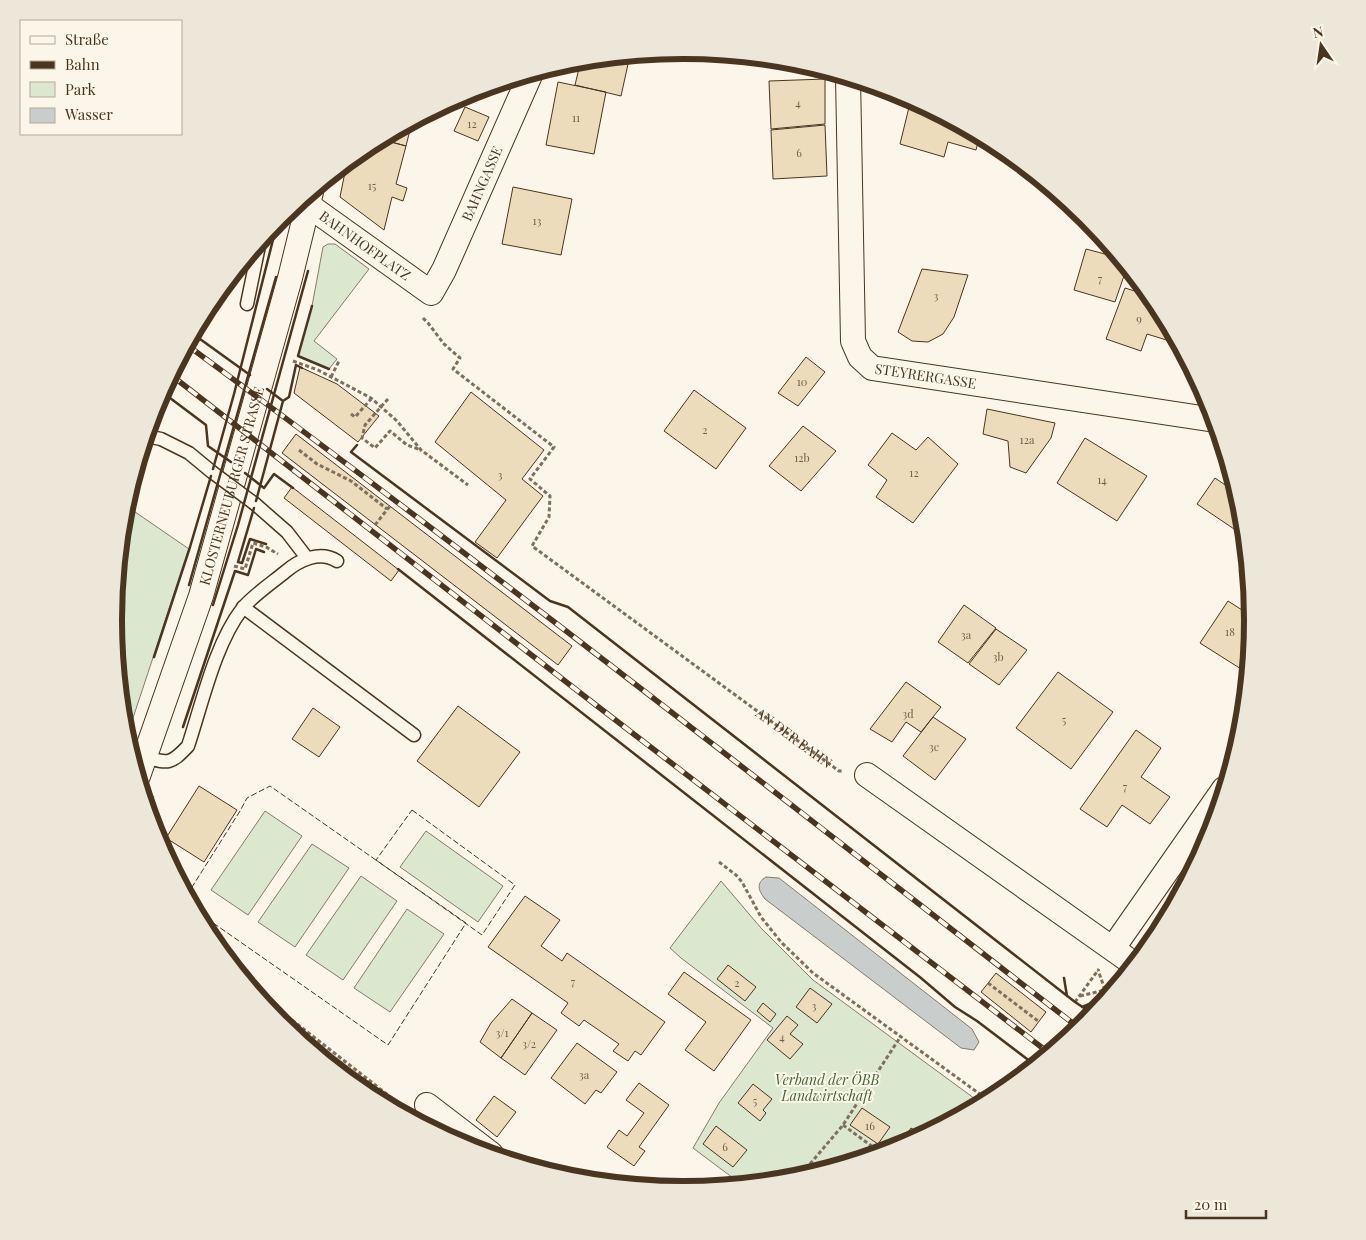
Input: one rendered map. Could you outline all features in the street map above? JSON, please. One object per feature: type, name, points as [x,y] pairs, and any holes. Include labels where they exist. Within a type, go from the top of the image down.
[{"type":"street","name":"BAHNGASSE","points":[[431,293],[444,270],[528,81]]},
{"type":"street","name":"STEYRERGASSE","points":[[848,84],[853,341],[860,356],[872,368],[1207,419]]},
{"type":"street","name":"BAHNHOFPLATZ","points":[[308,202],[431,293]]},
{"type":"street","name":"KLOSTERNEUBURGER STRASSE","points":[[139,758],[201,596],[290,278],[304,207]]},
{"type":"street","points":[[867,774],[1129,960]]},
{"type":"street","points":[[1113,948],[1212,807]]},
{"type":"street","points":[[427,1105],[474,1141]]},
{"type":"lane","points":[[247,304],[257,255]]},
{"type":"lane","points":[[153,437],[161,439],[189,453],[255,504],[287,532],[307,558]]},
{"type":"lane","points":[[140,762],[176,760],[188,746],[222,641],[243,607],[294,564],[307,558],[321,556],[328,556],[337,561]]},
{"type":"lane","points":[[243,607],[414,735]]},
{"type":"path","name":"AN DER BAHN","points":[[421,317],[444,344],[460,358],[453,369],[554,447],[530,479],[550,496],[550,517],[532,546],[839,771],[867,774]]},
{"type":"path","points":[[331,377],[339,361]]},
{"type":"path","points":[[300,362],[371,398],[406,430],[421,450],[468,485]]},
{"type":"path","points":[[351,414],[355,417],[371,398]]},
{"type":"path","points":[[388,399],[365,425],[362,438],[375,448],[390,431],[407,445],[421,450]]},
{"type":"path","points":[[299,450],[317,464],[351,481],[389,508],[375,525]]},
{"type":"path","points":[[378,513],[382,516]]},
{"type":"path","points":[[231,565],[245,569],[253,543],[266,548]]},
{"type":"path","points":[[719,862],[742,882],[766,923],[781,942],[813,973],[982,1095]]},
{"type":"path","points":[[1080,996],[1103,991],[1098,970]]},
{"type":"path","points":[[988,982],[1038,1021]]},
{"type":"path","points":[[1075,1002],[1089,983]]},
{"type":"path","points":[[280,1011],[400,1104]]},
{"type":"path","points":[[810,1164],[842,1124],[901,1036]]},
{"type":"path","points":[[842,1124],[873,1147]]},
{"type":"green space","points":[[328,244],[335,244],[369,269],[314,341],[337,359],[329,369],[298,356],[312,306],[323,247]]},
{"type":"green space","points":[[133,511],[189,549],[132,722],[123,657],[122,620],[123,583]]},
{"type":"green space","points":[[265,811],[302,836],[248,915],[211,890]]},
{"type":"green space","points":[[426,831],[503,886],[478,922],[400,867]]},
{"type":"green space","points":[[312,844],[349,868],[295,947],[258,922]]},
{"type":"green space","points":[[361,876],[397,901],[343,980],[306,955]]},
{"type":"green space","name":"Verband der ÖBB Landwirtschaft","points":[[721,881],[761,928],[813,980],[975,1099],[898,1139],[863,1151],[828,1162],[792,1170],[734,1178],[693,1148],[719,1103],[773,1028],[670,948]]},
{"type":"green space","points":[[407,909],[444,934],[390,1012],[354,988]]},
{"type":"water","points":[[766,877],[779,878],[972,1029],[979,1042],[974,1050],[961,1048],[765,899],[759,884]]},
{"type":"building","points":[[628,62],[621,96],[575,85],[579,69]]},
{"type":"building","points":[[825,79],[825,124],[771,129],[769,81]]},
{"type":"building","points":[[558,82],[606,92],[594,154],[546,145]]},
{"type":"building","points":[[909,106],[978,143],[976,150],[948,142],[944,157],[900,144]]},
{"type":"building","points":[[465,107],[489,117],[478,141],[454,131]]},
{"type":"building","points":[[825,125],[827,176],[773,179],[771,130]]},
{"type":"building","points":[[410,130],[406,146],[390,142]]},
{"type":"building","points":[[390,142],[406,146],[396,184],[407,188],[403,201],[392,197],[384,230],[340,197],[345,172]]},
{"type":"building","points":[[513,187],[572,199],[561,255],[502,244]]},
{"type":"building","points":[[1086,249],[1109,255],[1125,274],[1115,302],[1074,290]]},
{"type":"building","points":[[922,269],[968,275],[954,317],[943,334],[928,342],[912,341],[898,332]]},
{"type":"building","points":[[1125,288],[1138,292],[1170,341],[1147,334],[1141,351],[1106,339]]},
{"type":"building","points":[[806,357],[825,372],[798,406],[778,393]]},
{"type":"building","points":[[300,367],[337,384],[379,416],[358,442],[294,393]]},
{"type":"building","points":[[694,390],[746,428],[716,469],[664,431]]},
{"type":"building","points":[[471,392],[544,450],[522,479],[543,496],[497,558],[475,542],[506,500],[435,442]]},
{"type":"building","points":[[987,409],[1055,423],[1051,438],[1026,473],[1010,467],[1008,441],[983,434]]},
{"type":"building","points":[[803,426],[836,451],[801,491],[769,466]]},
{"type":"building","points":[[892,433],[916,450],[928,437],[958,464],[913,523],[876,497],[887,480],[868,465]]},
{"type":"building","points":[[296,434],[572,646],[558,665],[282,453]]},
{"type":"building","points":[[1085,438],[1147,476],[1117,521],[1057,483]]},
{"type":"building","points":[[1215,478],[1228,487],[1236,530],[1197,504]]},
{"type":"building","points":[[292,487],[399,570],[391,581],[284,498]]},
{"type":"building","points":[[1228,601],[1244,611],[1241,669],[1200,643]]},
{"type":"building","points":[[964,605],[996,628],[968,663],[938,642]]},
{"type":"building","points":[[996,629],[1027,650],[999,685],[969,664]]},
{"type":"building","points":[[1058,672],[1113,712],[1071,769],[1016,728]]},
{"type":"building","points":[[906,682],[941,707],[921,732],[906,722],[892,742],[870,729]]},
{"type":"building","points":[[458,706],[520,752],[479,807],[417,761]]},
{"type":"building","points":[[313,708],[340,727],[319,757],[292,739]]},
{"type":"building","points":[[933,717],[966,739],[935,780],[903,756]]},
{"type":"building","points":[[1136,730],[1161,748],[1141,777],[1170,797],[1150,824],[1122,805],[1107,827],[1080,809]]},
{"type":"building","points":[[199,786],[237,810],[204,862],[166,838]]},
{"type":"building","points":[[525,896],[560,920],[541,946],[562,961],[567,953],[665,1022],[641,1055],[635,1051],[628,1061],[613,1051],[619,1044],[584,1020],[579,1026],[561,1013],[568,1003],[488,947]]},
{"type":"building","points":[[728,965],[756,987],[745,1001],[717,979]]},
{"type":"building","points":[[684,972],[751,1020],[714,1071],[685,1050],[706,1022],[668,994]]},
{"type":"building","points":[[996,973],[1046,1012],[1031,1032],[981,992]]},
{"type":"building","points":[[810,988],[832,1004],[817,1023],[796,1007]]},
{"type":"building","points":[[512,999],[532,1013],[501,1058],[480,1042],[491,1023]]},
{"type":"building","points":[[763,1003],[776,1014],[770,1022],[757,1011]]},
{"type":"building","points":[[532,1013],[557,1030],[525,1075],[501,1058]]},
{"type":"building","points":[[787,1016],[798,1025],[790,1034],[803,1044],[790,1059],[767,1040]]},
{"type":"building","points":[[577,1043],[617,1072],[601,1093],[596,1090],[585,1104],[551,1078]]},
{"type":"building","points":[[639,1083],[669,1105],[639,1147],[645,1151],[634,1166],[607,1147],[619,1130],[627,1136],[644,1113],[626,1100]]},
{"type":"building","points":[[753,1084],[772,1099],[763,1110],[766,1113],[760,1121],[738,1103]]},
{"type":"building","points":[[494,1096],[516,1112],[497,1137],[476,1120]]},
{"type":"building","points":[[862,1108],[890,1127],[878,1144],[850,1125]]},
{"type":"building","points":[[716,1126],[747,1150],[733,1167],[703,1144]]},
{"type":"building","points":[[911,1128],[915,1131],[906,1135]]},
{"type":"railway","points":[[192,349],[523,598],[1073,1023]]},
{"type":"railway","points":[[176,379],[1044,1049]]},
{"type":"fence","points":[[191,889],[247,798],[270,786],[466,923],[388,1045],[208,920]]},
{"type":"fence","points":[[412,810],[515,885],[482,935],[376,860],[412,810]]},
{"type":"wall","points":[[213,469],[274,236]]},
{"type":"wall","points":[[213,605],[238,525],[308,271]]},
{"type":"wall","points":[[189,585],[276,277]]},
{"type":"wall","points":[[312,306],[298,356],[329,369]]},
{"type":"wall","points":[[198,338],[250,375]]},
{"type":"wall","points":[[256,501],[283,401],[289,397],[296,365],[302,368]]},
{"type":"wall","points":[[267,389],[283,401]]},
{"type":"wall","points":[[168,397],[206,425],[208,446],[231,462]]},
{"type":"wall","points":[[357,445],[351,452],[550,601],[568,607],[1087,1010]]},
{"type":"wall","points":[[245,473],[264,488],[274,474],[293,488]]},
{"type":"wall","points":[[154,657],[211,476]]},
{"type":"wall","points":[[254,508],[238,562],[242,563],[250,539],[266,544]]},
{"type":"wall","points":[[183,727],[235,571],[248,575],[256,549],[264,552]]},
{"type":"wall","points":[[398,569],[921,978],[955,1007],[977,1021],[1030,1061]]},
{"type":"wall","points":[[1064,978],[1067,996]]},
{"type":"wall","points":[[1082,1007],[1094,1002]]}]
